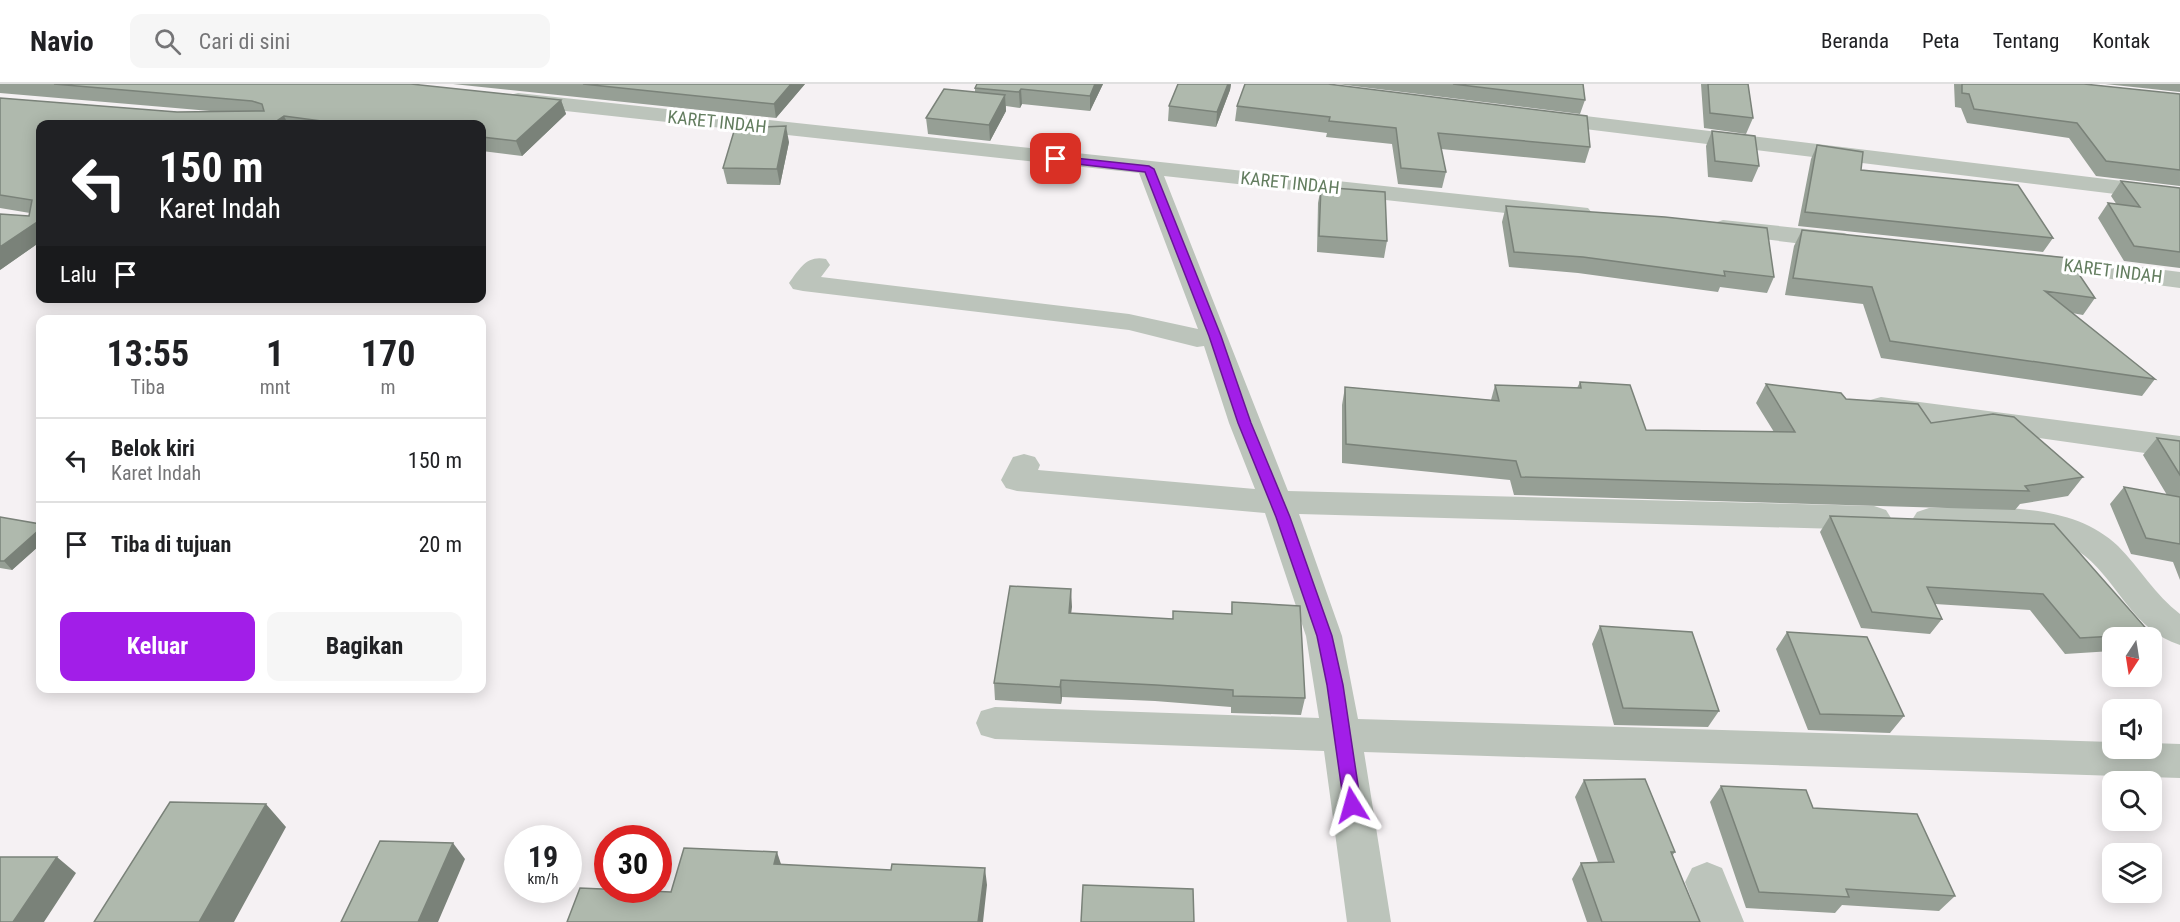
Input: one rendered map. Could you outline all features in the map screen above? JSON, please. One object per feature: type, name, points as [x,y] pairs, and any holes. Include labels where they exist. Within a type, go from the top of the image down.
[{"type":"street","name":"KARET INDAH","points":[[495,97],[1149,169],[1602,215]]},
{"type":"street","points":[[1527,116],[2180,195]]},
{"type":"street","points":[[1149,169],[1215,336],[1244,423],[1277,502],[1324,636],[1342,735],[1369,922]]},
{"type":"street","points":[[1697,225],[1863,243]]},
{"type":"street","name":"KARET INDAH","points":[[2005,258],[2180,280]]},
{"type":"street","points":[[817,265],[803,284],[1129,322],[1197,338],[1215,336]]},
{"type":"street","points":[[1852,403],[2180,447]]},
{"type":"street","points":[[1024,465],[1017,480],[1277,502],[2006,522],[2060,527],[2096,546],[2157,616],[2180,631]]},
{"type":"street","points":[[995,723],[1342,735],[1556,739],[1874,753],[2180,761]]},
{"type":"street","points":[[1707,882],[1722,922]]},
{"type":"building","points":[[54,84],[411,84],[561,100],[516,141],[486,137],[486,120],[314,120],[284,116],[278,120],[36,120],[36,223],[0,247],[0,214],[29,216],[32,200],[0,195],[0,98],[177,112],[264,111],[262,104],[252,101]]},
{"type":"building","points":[[583,84],[791,84],[774,104]]},
{"type":"building","points":[[977,84],[1095,84],[1090,96],[1021,89],[1019,92],[975,88]]},
{"type":"building","points":[[1178,84],[1228,84],[1217,112],[1169,106]]},
{"type":"building","points":[[1245,84],[1328,84],[1587,116],[1590,147],[1438,133],[1446,172],[1401,168],[1396,128],[1329,121],[1330,117],[1237,106]]},
{"type":"building","points":[[1453,84],[1583,84],[1585,100]]},
{"type":"building","points":[[1708,84],[1748,84],[1753,118],[1710,113]]},
{"type":"building","points":[[1962,84],[2084,84],[2180,94],[2180,170],[2106,161],[2077,123],[1974,109],[1969,94],[1962,93]]},
{"type":"building","points":[[944,89],[1005,95],[989,125],[926,118]]},
{"type":"building","points":[[786,126],[777,169],[723,168],[735,128]]},
{"type":"building","points":[[1712,131],[1755,136],[1759,166],[1715,161]]},
{"type":"building","points":[[1817,145],[1863,152],[1861,170],[2018,185],[2053,238],[1805,212]]},
{"type":"building","points":[[2121,181],[2180,188],[2180,252],[2134,246],[2108,203],[2140,207]]},
{"type":"building","points":[[1321,187],[1385,192],[1387,241],[1319,236]]},
{"type":"building","points":[[1506,206],[1665,217],[1767,228],[1774,277],[1724,271],[1725,276],[1583,257],[1514,252]]},
{"type":"building","points":[[1802,230],[2068,258],[2095,298],[2045,291],[2155,379],[1890,341],[1872,287],[1793,278]]},
{"type":"building","points":[[1580,382],[1630,385],[1646,430],[1795,432],[1766,384],[1841,393],[1846,399],[1918,404],[1931,423],[1993,414],[2014,417],[2083,477],[2025,486],[2029,491],[1521,477],[1516,461],[1346,444],[1345,387],[1499,401],[1495,385],[1581,388]]},
{"type":"building","points":[[2157,438],[2180,441],[2180,475]]},
{"type":"building","points":[[2124,487],[2180,497],[2180,544],[2146,538]]},
{"type":"building","points":[[1830,516],[2054,524],[2145,627],[2102,627],[2102,637],[2080,638],[2043,594],[1927,587],[1942,619],[1872,612]]},
{"type":"building","points":[[0,517],[36,523],[36,533],[4,561],[0,561]]},
{"type":"building","points":[[1010,586],[1071,589],[1069,613],[1173,619],[1173,611],[1232,614],[1232,602],[1300,606],[1305,698],[1233,696],[1233,690],[1061,680],[1060,687],[994,683]]},
{"type":"building","points":[[1600,626],[1692,632],[1719,711],[1623,708]]},
{"type":"building","points":[[1787,632],[1867,637],[1904,716],[1820,714]]},
{"type":"building","points":[[1645,779],[1675,852],[1671,852],[1700,922],[1602,922],[1581,863],[1614,862],[1584,780]]},
{"type":"building","points":[[1721,786],[1806,790],[1813,808],[1917,814],[1955,896],[1846,889],[1849,897],[1759,892]]},
{"type":"building","points":[[170,802],[266,804],[199,922],[94,922]]},
{"type":"building","points":[[380,841],[453,843],[418,922],[341,922]]},
{"type":"building","points":[[684,848],[777,852],[774,864],[891,870],[892,864],[985,868],[978,922],[567,922],[574,903],[582,903],[582,888],[594,889],[594,903],[672,903],[672,889]]},
{"type":"building","points":[[0,857],[57,857],[13,922],[0,922]]},
{"type":"building","points":[[1083,885],[1193,889],[1194,922],[1081,922]]},
{"type":"route","points":[[1056,159],[1149,169],[1215,336],[1244,423],[1283,517],[1324,636],[1335,685],[1352,805]]}]
